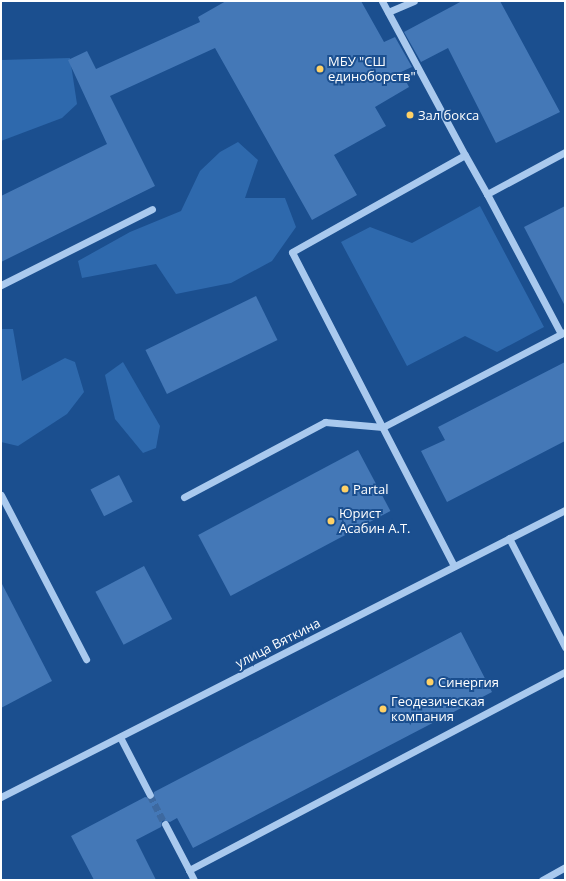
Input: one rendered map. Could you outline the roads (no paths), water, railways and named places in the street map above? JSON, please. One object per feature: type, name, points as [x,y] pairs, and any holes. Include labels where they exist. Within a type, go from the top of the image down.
[{"type":"street","points":[[184,497],[325,422],[383,427],[563,333],[382,1]]},
{"type":"street","points":[[388,12],[414,1]]},
{"type":"street","points":[[487,194],[565,152]]},
{"type":"street","points":[[454,566],[292,252],[465,155]]},
{"type":"street","points":[[1,285],[152,210]]},
{"type":"street","points":[[1,496],[86,659]]},
{"type":"street","name":"улица Вяткина","points":[[1,797],[565,510]]},
{"type":"street","points":[[509,538],[563,638],[565,647]]},
{"type":"street","points":[[189,870],[565,672]]},
{"type":"street","points":[[120,737],[150,795]]},
{"type":"street","points":[[165,824],[194,880]]},
{"type":"street","points":[[542,880],[565,867]]},
{"type":"tunnel","points":[[150,795],[165,824]]},
{"type":"place","name":"МБУ \"СШ единоборств\"","points":[[320,69]]},
{"type":"place","name":"Зал бокса","points":[[410,115]]},
{"type":"place","name":"Partal","points":[[345,489]]},
{"type":"place","name":"Юрист Асабин А.Т.","points":[[331,521]]},
{"type":"place","name":"Синергия","points":[[430,682]]},
{"type":"place","name":"Геодезическая компания","points":[[383,709]]}]
